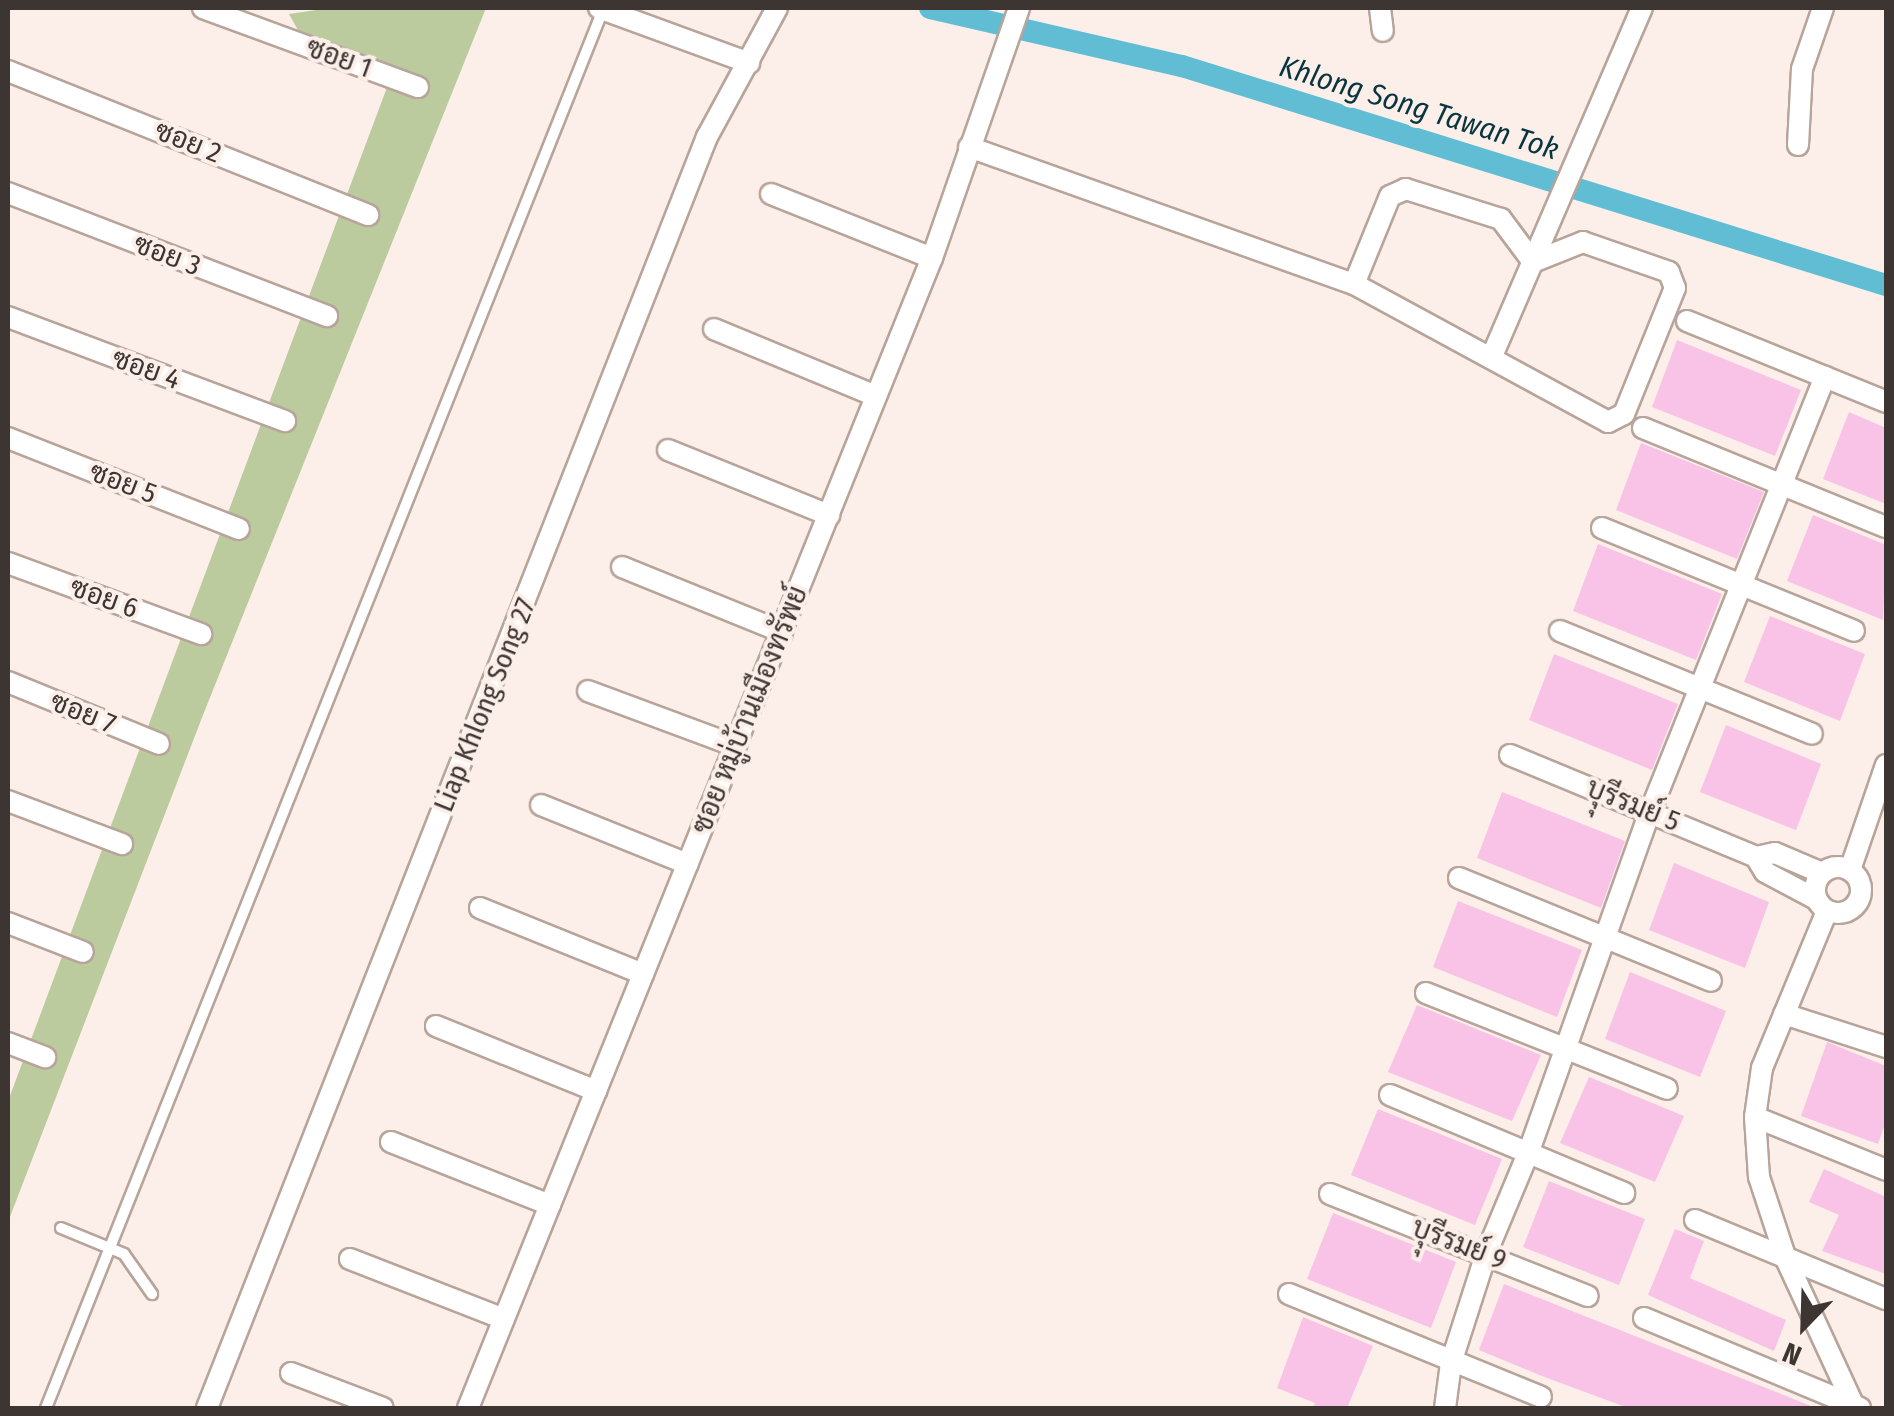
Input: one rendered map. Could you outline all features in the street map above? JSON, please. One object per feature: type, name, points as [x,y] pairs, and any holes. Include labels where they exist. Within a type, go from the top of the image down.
[{"type":"street","name":"ซอย 1","points":[[203,8],[418,87]]},
{"type":"street","points":[[601,8],[749,63]]},
{"type":"street","name":"Liap Khlong Song 27","points":[[206,1408],[707,137],[777,8]]},
{"type":"street","name":"ซอย หมู่บ้านเมืองทรัพย์","points":[[468,1408],[932,258],[1019,8]]},
{"type":"street","points":[[1380,8],[1383,31]]},
{"type":"street","points":[[1492,356],[1642,8]]},
{"type":"street","points":[[1798,146],[1802,69],[1823,8]]},
{"type":"street","name":"ซอย 2","points":[[8,71],[368,214]]},
{"type":"street","points":[[969,147],[1354,284],[1608,422],[1624,414],[1672,296],[1674,280],[1638,259],[1582,242],[1536,254]]},
{"type":"street","points":[[1354,284],[1390,196],[1406,189],[1491,214],[1509,225],[1536,254]]},
{"type":"street","name":"ซอย 3","points":[[8,194],[327,316]]},
{"type":"street","points":[[771,194],[932,258]]},
{"type":"street","name":"ซอย 4","points":[[8,317],[285,421]]},
{"type":"street","points":[[1687,321],[1886,402]]},
{"type":"street","points":[[714,329],[876,396]]},
{"type":"street","points":[[1445,1408],[1452,1363],[1486,1254],[1529,1152],[1650,812],[1825,377]]},
{"type":"street","points":[[1644,428],[1886,527]]},
{"type":"street","name":"ซอย 5","points":[[8,438],[239,528]]},
{"type":"street","points":[[668,450],[829,515]]},
{"type":"street","points":[[1602,528],[1854,631]]},
{"type":"street","name":"ซอย 6","points":[[8,563],[201,634]]},
{"type":"street","points":[[622,567],[782,632]]},
{"type":"street","points":[[1560,631],[1812,734]]},
{"type":"street","name":"ซอย 7","points":[[8,682],[159,744]]},
{"type":"street","points":[[588,691],[736,746]]},
{"type":"street","name":"บุุรีรมย์ 5","points":[[1510,755],[1756,857],[1775,853],[1822,872]]},
{"type":"street","points":[[1850,870],[1886,764]]},
{"type":"street","points":[[8,802],[122,844]]},
{"type":"street","points":[[541,805],[688,864]]},
{"type":"street","name":"บุุรีรมย์ 5","points":[[1756,857],[1765,872],[1821,905]]},
{"type":"street","points":[[1821,905],[1850,910],[1860,898],[1860,882],[1850,870],[1840,866],[1822,872],[1814,888],[1821,905],[1762,1068],[1756,1117],[1759,1177],[1786,1259],[1857,1408]]},
{"type":"street","points":[[1459,878],[1711,981]]},
{"type":"street","points":[[480,908],[643,974]]},
{"type":"street","points":[[8,923],[83,952]]},
{"type":"street","points":[[1426,993],[1667,1089]]},
{"type":"street","points":[[1784,1014],[1886,1046]]},
{"type":"street","points":[[436,1026],[596,1091]]},
{"type":"street","points":[[8,1043],[45,1056]]},
{"type":"street","points":[[1390,1096],[1624,1193]]},
{"type":"street","points":[[1756,1117],[1886,1170]]},
{"type":"street","points":[[390,1142],[550,1206]]},
{"type":"street","name":"บุุรีรมย์ 9","points":[[1330,1194],[1588,1296]]},
{"type":"street","points":[[1695,1220],[1886,1299]]},
{"type":"street","points":[[350,1259],[504,1319]]},
{"type":"street","points":[[1289,1294],[1541,1397]]},
{"type":"street","points":[[1644,1318],[1857,1408]]},
{"type":"street","points":[[291,1373],[383,1408]]},
{"type":"lane","points":[[46,1408],[601,8]]},
{"type":"lane","points":[[62,1228],[132,1260],[152,1294]]},
{"type":"green space","points":[[330,8],[486,8],[203,715],[8,1222],[8,1101],[386,90],[378,72],[299,32],[289,14]]},
{"type":"building","points":[[1677,340],[1801,390],[1775,456],[1652,407]]},
{"type":"building","points":[[1849,412],[1886,428],[1886,504],[1823,479]]},
{"type":"building","points":[[1641,443],[1764,492],[1737,559],[1616,510]]},
{"type":"building","points":[[1813,515],[1886,545],[1883,620],[1787,581]]},
{"type":"building","points":[[1598,544],[1722,594],[1696,660],[1573,611]]},
{"type":"building","points":[[1770,616],[1865,654],[1840,721],[1744,682]]},
{"type":"building","points":[[1554,654],[1678,704],[1652,770],[1529,720]]},
{"type":"building","points":[[1726,725],[1821,764],[1796,830],[1700,792]]},
{"type":"building","points":[[1502,792],[1625,841],[1601,908],[1477,858]]},
{"type":"building","points":[[1674,863],[1769,902],[1745,968],[1649,930]]},
{"type":"building","points":[[1458,901],[1582,950],[1557,1017],[1433,967]]},
{"type":"building","points":[[1630,972],[1726,1011],[1700,1077],[1605,1039]]},
{"type":"building","points":[[1417,1005],[1541,1055],[1512,1121],[1388,1072]]},
{"type":"building","points":[[1827,1042],[1886,1066],[1886,1121],[1878,1144],[1801,1116]]},
{"type":"building","points":[[1589,1077],[1684,1116],[1655,1182],[1560,1143]]},
{"type":"building","points":[[1378,1109],[1502,1159],[1475,1225],[1351,1175]]},
{"type":"building","points":[[1824,1169],[1886,1197],[1886,1274],[1822,1251],[1839,1215],[1809,1202]]},
{"type":"building","points":[[1549,1181],[1645,1219],[1619,1285],[1523,1247]]},
{"type":"building","points":[[1333,1213],[1456,1262],[1431,1328],[1307,1279]]},
{"type":"building","points":[[1675,1229],[1704,1241],[1690,1278],[1786,1320],[1774,1351],[1648,1295]]},
{"type":"building","points":[[1504,1284],[1816,1408],[1628,1408],[1542,1376],[1479,1350]]},
{"type":"building","points":[[1303,1317],[1373,1346],[1347,1408],[1313,1408],[1315,1403],[1277,1388]]},
{"type":"waterway","name":"Khlong Song Tawan Tok","points":[[930,8],[1182,66],[1886,285]]}]
